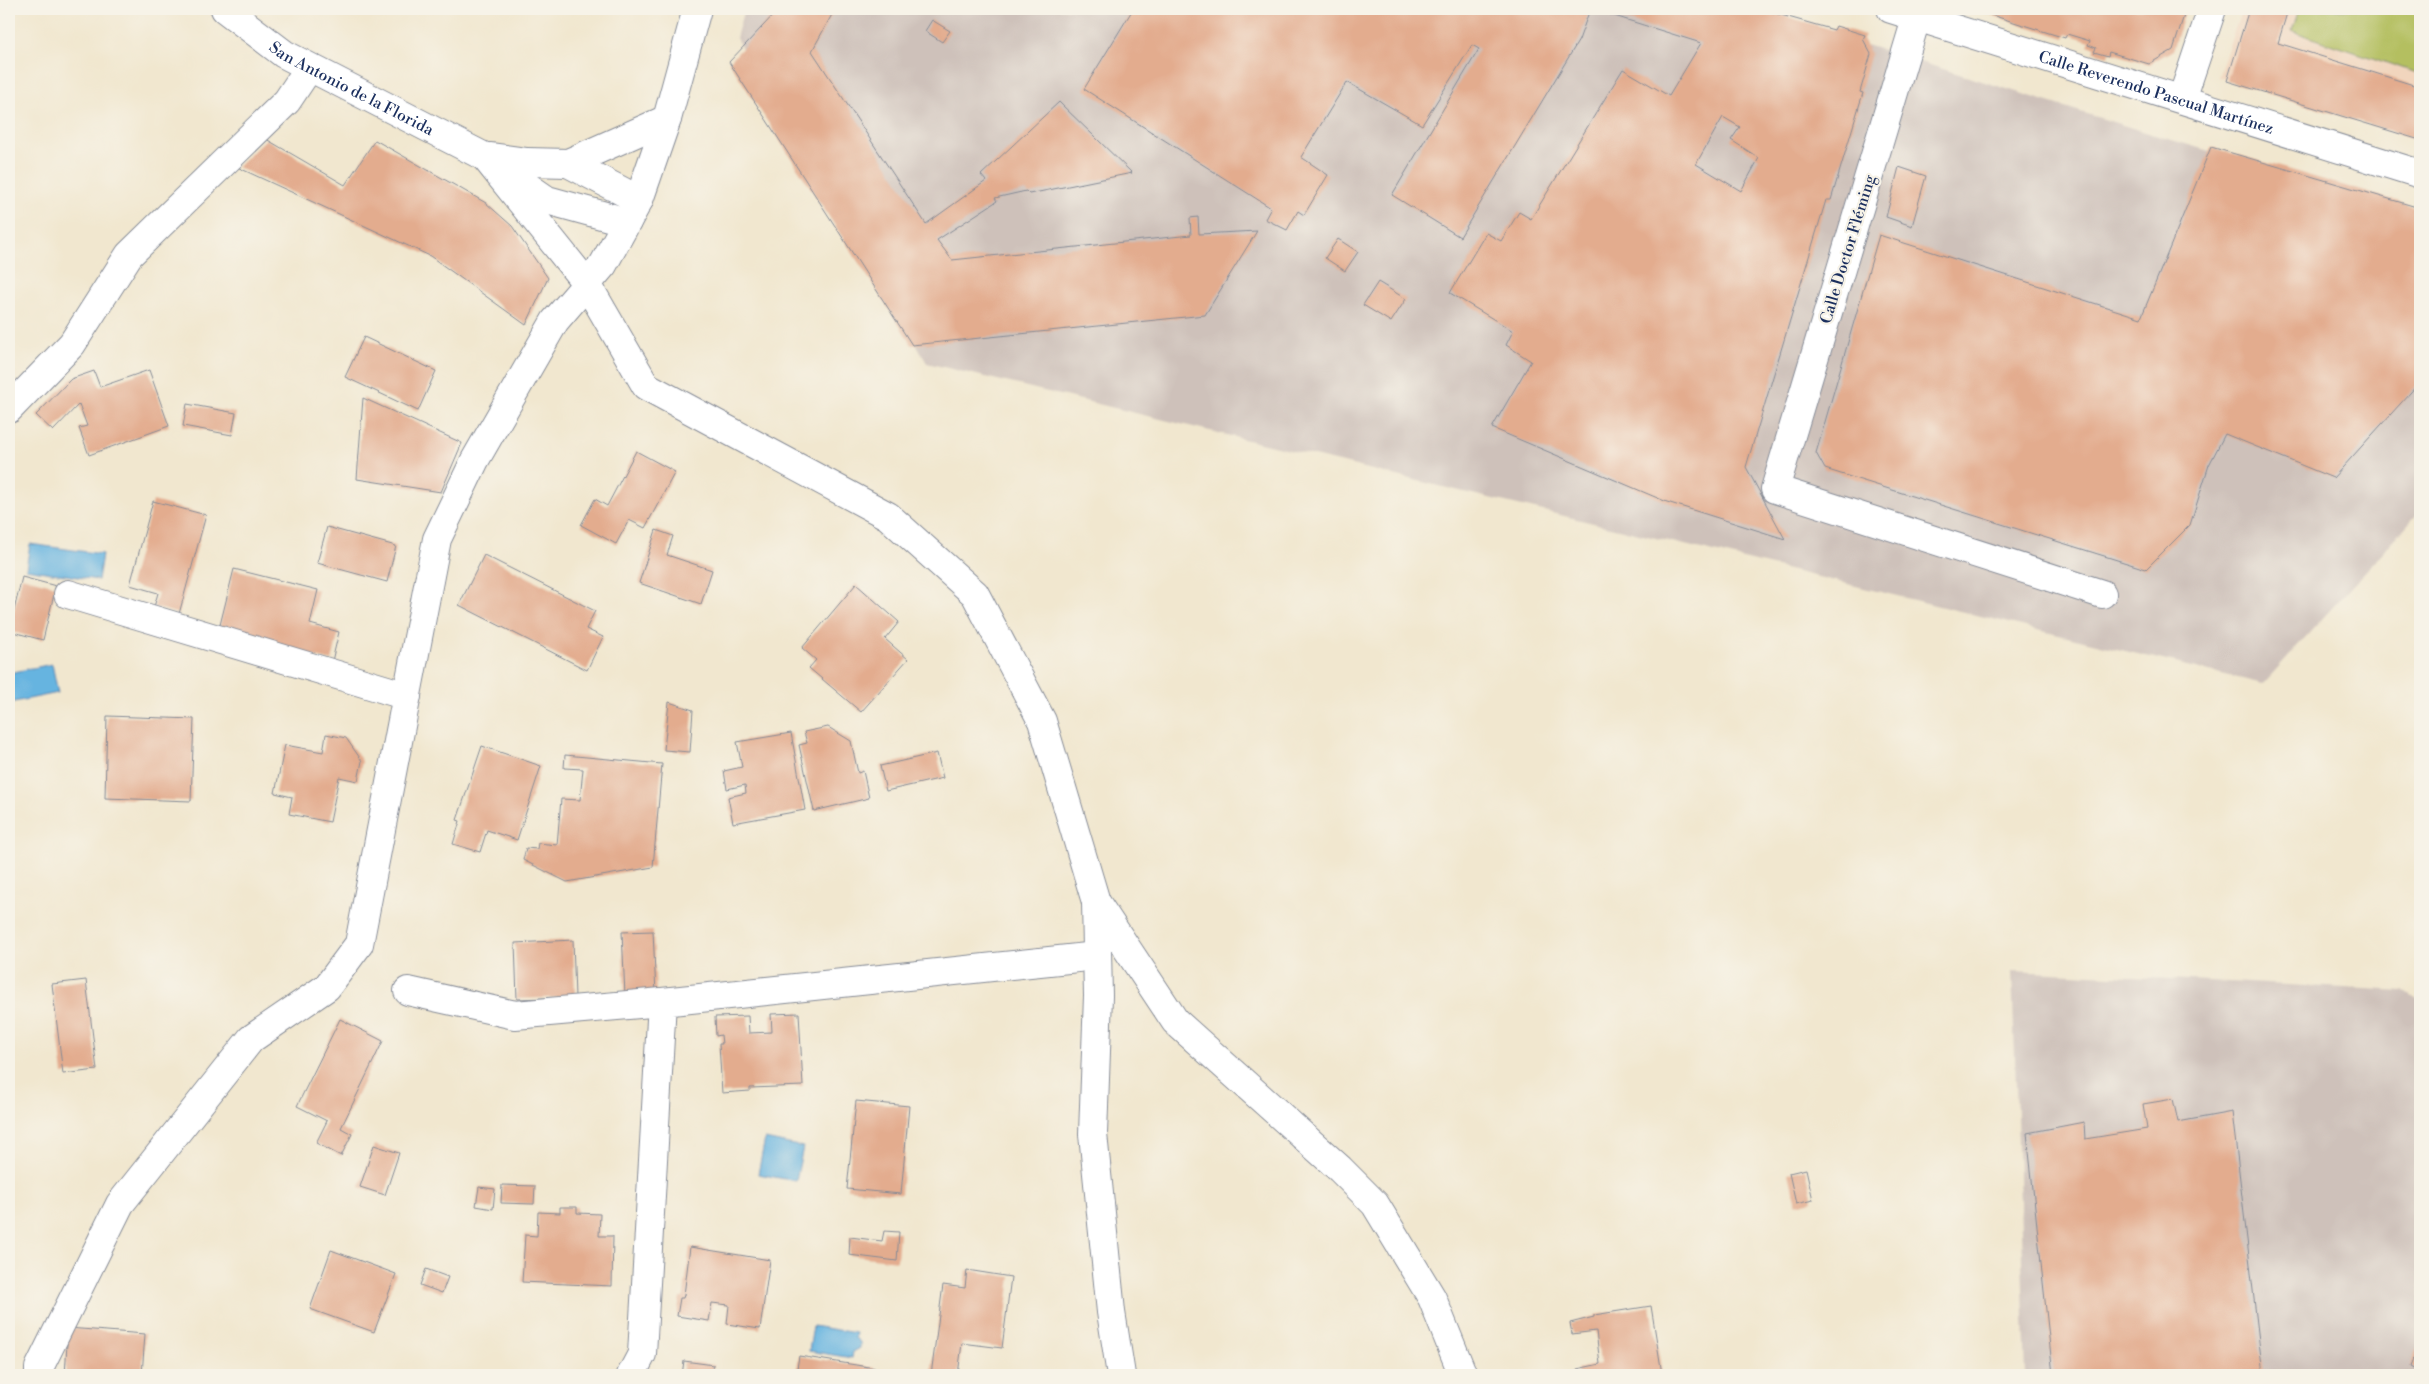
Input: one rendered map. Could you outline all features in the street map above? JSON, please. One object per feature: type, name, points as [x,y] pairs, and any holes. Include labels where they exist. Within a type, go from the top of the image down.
[{"type":"street","name":"San Antonio de la Florida","points":[[225,9],[284,54],[485,156]]},
{"type":"street","points":[[39,1375],[39,1368],[120,1204],[251,1039],[327,987],[359,944],[437,539],[475,460],[555,321],[603,265],[633,211],[667,120],[697,9]]},
{"type":"street","name":"Calle Reverendo Pascual Martínez","points":[[1891,9],[1918,13],[2182,100],[2420,174]]},
{"type":"street","points":[[2182,100],[2212,9]]},
{"type":"street","name":"Calle Doctor Fléming","points":[[1918,13],[1775,488],[2102,594]]},
{"type":"street","points":[[9,409],[72,344],[130,255],[287,101],[309,68]]},
{"type":"street","points":[[485,156],[527,162],[568,163],[667,120]]},
{"type":"street","points":[[485,156],[547,200],[633,211]]},
{"type":"street","points":[[485,156],[587,284],[646,386],[888,516],[975,594],[1042,721],[1096,902],[1094,1134],[1111,1312],[1121,1375]]},
{"type":"street","points":[[568,163],[633,211]]},
{"type":"street","points":[[68,594],[407,696]]},
{"type":"street","points":[[1096,902],[1174,1021],[1340,1169],[1375,1204],[1432,1298],[1463,1375]]},
{"type":"street","points":[[408,991],[515,1015],[662,1002],[1097,956]]},
{"type":"street","points":[[631,1375],[642,1354],[662,1002]]},
{"type":"shaded area","points":[[744,9],[1736,9],[1869,46],[2158,136],[2420,213],[2420,511],[2263,684],[927,363],[736,38]]},
{"type":"shaded area","points":[[2242,9],[2420,9],[2420,140],[2218,77]]},
{"type":"shaded area","points":[[2012,971],[2404,991],[2420,1002],[2420,1375],[2347,1375],[2334,1369],[2312,1375],[2026,1375]]},
{"type":"green space","points":[[2299,9],[2420,9],[2420,74],[2292,31]]},
{"type":"water","points":[[30,544],[102,554],[98,580],[26,569]]},
{"type":"water","points":[[52,664],[58,693],[9,703],[9,673]]},
{"type":"water","points":[[765,1139],[803,1147],[796,1181],[758,1174]]},
{"type":"water","points":[[813,1326],[856,1333],[855,1338],[860,1342],[860,1348],[853,1352],[852,1358],[809,1351]]},
{"type":"building","points":[[779,9],[835,9],[812,51],[926,224],[986,181],[981,175],[1059,102],[1132,173],[1029,194],[1026,191],[995,198],[997,201],[937,240],[952,260],[1191,235],[1190,218],[1198,217],[1199,234],[1257,231],[1205,315],[912,345],[729,62]]},
{"type":"building","points":[[1133,9],[1590,9],[1579,40],[1460,237],[1392,195],[1479,49],[1472,45],[1422,125],[1347,82],[1301,157],[1328,175],[1304,215],[1298,211],[1287,230],[1265,219],[1271,208],[1084,89]]},
{"type":"building","points":[[1592,9],[1760,9],[1834,30],[1836,26],[1865,35],[1863,39],[1871,54],[1860,92],[1863,93],[1831,200],[1826,200],[1746,467],[1785,539],[1667,502],[1492,428],[1531,361],[1506,345],[1513,331],[1450,293],[1486,233],[1501,241],[1519,212],[1531,219],[1623,69],[1669,96],[1701,43]],"holes":[[[1723,117],[1740,127],[1731,140],[1759,158],[1741,191],[1696,164]]]},
{"type":"building","points":[[1972,9],[2186,9],[2173,50],[2149,64],[2109,52],[2108,56],[2094,52],[2096,48],[2088,45],[2090,41],[2067,34],[2065,38]]},
{"type":"building","points":[[2249,9],[2272,9],[2287,13],[2278,43],[2420,87],[2420,140],[2227,81]]},
{"type":"building","points":[[932,20],[950,31],[942,42],[925,31]]},
{"type":"building","points":[[266,139],[345,185],[375,140],[486,203],[512,226],[548,278],[526,325],[430,256],[237,167]]},
{"type":"building","points":[[2211,147],[2420,208],[2420,382],[2333,478],[2225,434],[2209,465],[2190,525],[2146,569],[1825,469],[1816,453],[1879,235],[2141,318]]},
{"type":"building","points":[[1899,167],[1926,176],[1912,226],[1886,217]]},
{"type":"building","points":[[1338,239],[1358,252],[1345,271],[1325,258]]},
{"type":"building","points":[[1378,282],[1406,299],[1391,322],[1363,305]]},
{"type":"building","points":[[364,337],[436,371],[418,411],[345,377]]},
{"type":"building","points":[[149,370],[169,426],[89,455],[79,428],[87,426],[79,404],[53,431],[36,415],[71,379],[94,371],[100,387]]},
{"type":"building","points":[[363,398],[462,443],[441,492],[357,479]]},
{"type":"building","points":[[187,404],[236,413],[232,435],[183,426]]},
{"type":"building","points":[[636,451],[675,472],[645,528],[629,520],[616,544],[581,525],[595,499],[607,506]]},
{"type":"building","points":[[153,501],[206,515],[179,614],[154,607],[158,593],[130,585]]},
{"type":"building","points":[[327,527],[396,546],[387,582],[317,563]]},
{"type":"building","points":[[656,530],[673,536],[667,555],[712,570],[701,604],[639,583]]},
{"type":"building","points":[[484,555],[595,611],[586,629],[603,637],[587,670],[459,605]]},
{"type":"building","points":[[234,569],[318,590],[310,624],[339,632],[332,661],[218,633]]},
{"type":"building","points":[[22,577],[56,586],[43,640],[9,631]]},
{"type":"building","points":[[856,584],[899,622],[885,639],[908,659],[861,712],[809,668],[816,660],[802,648]]},
{"type":"building","points":[[669,702],[693,710],[690,752],[664,750]]},
{"type":"building","points":[[107,716],[194,719],[191,801],[105,798]]},
{"type":"building","points":[[828,727],[851,741],[858,773],[863,771],[869,798],[814,811],[799,745],[807,743],[804,732]]},
{"type":"building","points":[[791,733],[805,810],[733,823],[728,797],[746,793],[745,785],[727,789],[724,771],[742,767],[737,742]]},
{"type":"building","points":[[326,734],[346,738],[362,761],[358,781],[339,777],[330,822],[289,814],[292,797],[275,793],[285,745],[323,752]]},
{"type":"building","points":[[482,746],[541,766],[517,840],[487,830],[480,852],[453,844],[460,821],[457,820]]},
{"type":"building","points":[[937,753],[943,778],[886,791],[880,766]]},
{"type":"building","points":[[565,755],[662,764],[653,867],[567,882],[523,860],[526,848],[537,849],[538,843],[557,845],[561,799],[580,800],[583,769],[564,768]]},
{"type":"building","points":[[653,931],[656,994],[625,995],[622,932]]},
{"type":"building","points":[[573,940],[575,997],[517,999],[515,943]]},
{"type":"building","points":[[86,980],[97,1070],[63,1074],[52,984]]},
{"type":"building","points":[[799,1013],[803,1086],[750,1088],[750,1091],[722,1093],[719,1044],[722,1044],[721,1035],[716,1036],[715,1017],[748,1016],[749,1033],[772,1032],[771,1014]]},
{"type":"building","points":[[340,1019],[383,1041],[341,1128],[352,1134],[341,1156],[316,1143],[327,1121],[297,1106]]},
{"type":"building","points":[[2173,1099],[2178,1122],[2232,1112],[2263,1375],[2053,1375],[2027,1133],[2084,1122],[2085,1139],[2147,1129],[2143,1104]]},
{"type":"building","points":[[856,1101],[909,1106],[901,1194],[847,1189]]},
{"type":"building","points":[[374,1145],[399,1153],[385,1195],[360,1187]]},
{"type":"building","points":[[1806,1169],[1813,1200],[1796,1204],[1789,1173]]},
{"type":"building","points":[[502,1185],[535,1186],[534,1204],[501,1203]]},
{"type":"building","points":[[479,1187],[495,1189],[493,1209],[476,1206]]},
{"type":"building","points":[[560,1207],[577,1207],[577,1213],[600,1214],[599,1236],[613,1236],[612,1286],[522,1282],[525,1235],[537,1236],[538,1212],[560,1213]]},
{"type":"building","points":[[884,1231],[899,1232],[897,1261],[849,1255],[850,1237],[882,1241]]},
{"type":"building","points":[[690,1247],[770,1260],[760,1329],[727,1324],[729,1305],[712,1303],[709,1321],[677,1316],[680,1298],[683,1298],[684,1295]]},
{"type":"building","points":[[331,1250],[396,1274],[374,1332],[310,1309]]},
{"type":"building","points":[[426,1269],[448,1277],[442,1293],[420,1285]]},
{"type":"building","points":[[967,1270],[1011,1277],[1002,1348],[962,1343],[958,1375],[931,1375],[943,1285],[965,1288]]},
{"type":"building","points":[[1651,1306],[1662,1374],[1578,1375],[1577,1369],[1600,1364],[1596,1331],[1572,1334],[1570,1323],[1594,1317],[1594,1315]]},
{"type":"building","points":[[68,1328],[145,1334],[142,1375],[65,1375]]},
{"type":"building","points":[[2420,1343],[2420,1371],[2411,1366]]},
{"type":"building","points":[[799,1356],[875,1368],[874,1375],[796,1375]]},
{"type":"building","points":[[684,1361],[714,1365],[712,1371],[737,1375],[682,1375]]}]
